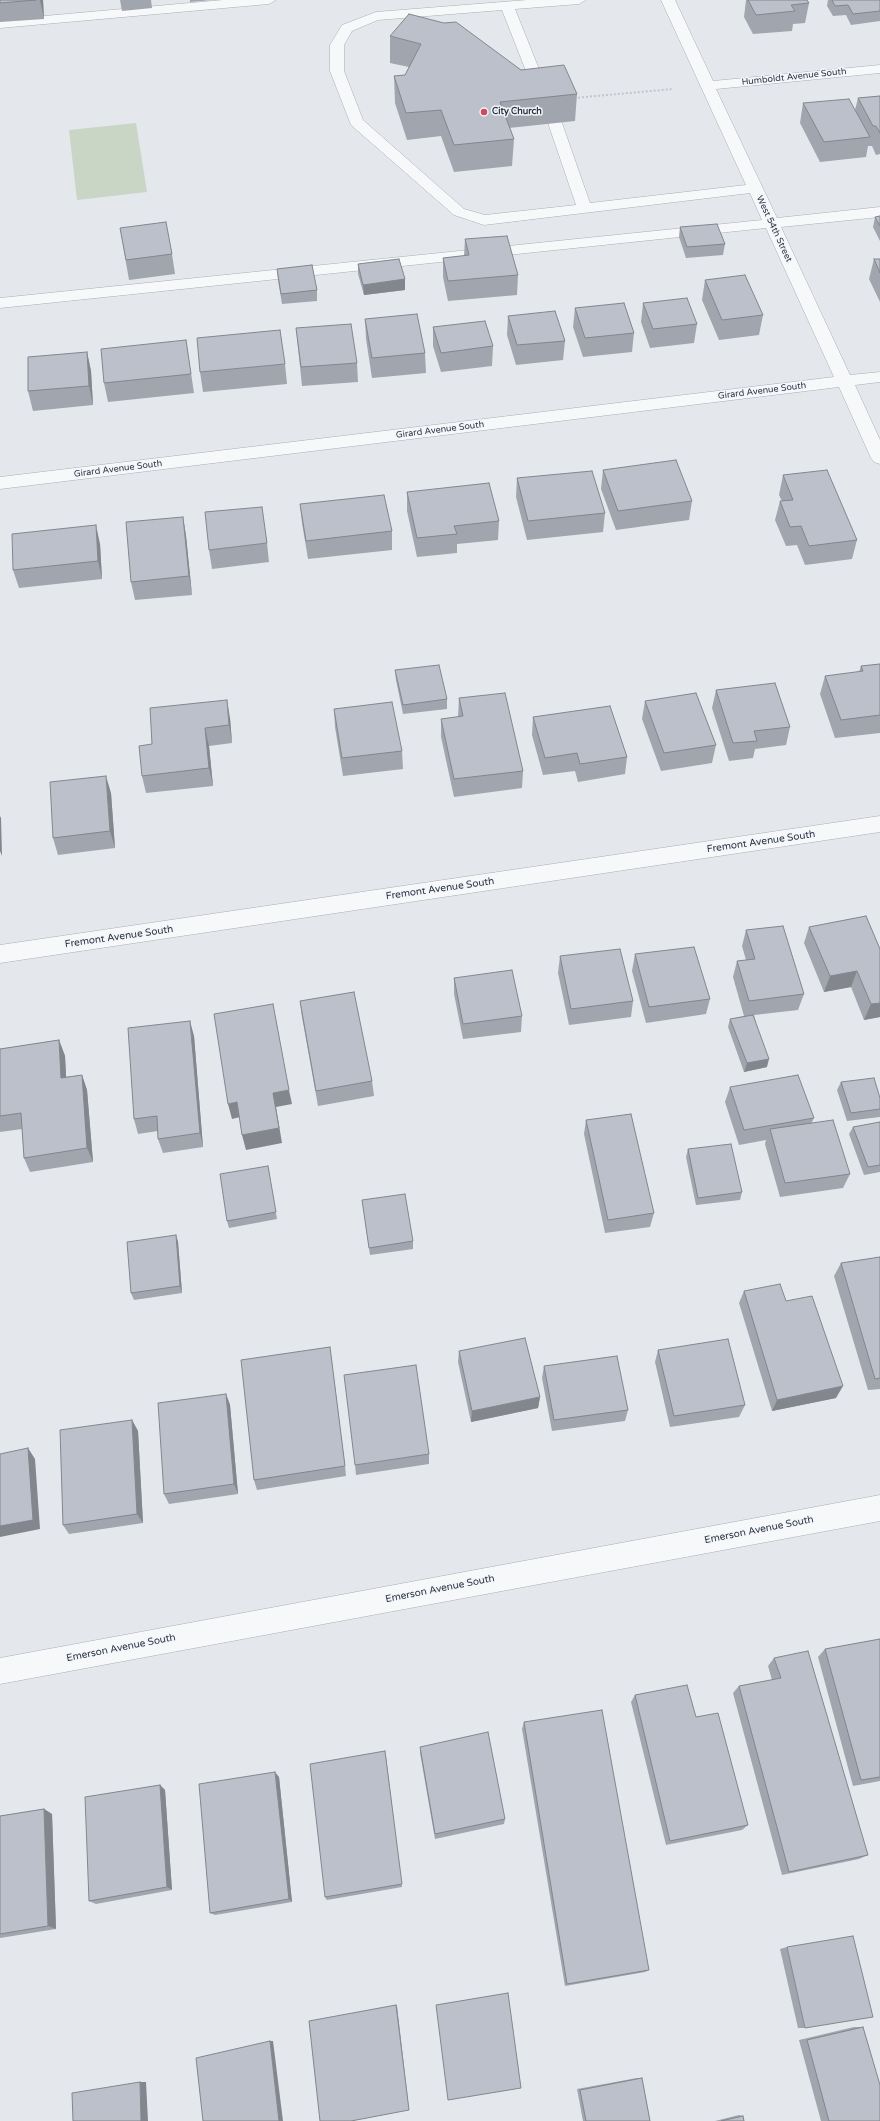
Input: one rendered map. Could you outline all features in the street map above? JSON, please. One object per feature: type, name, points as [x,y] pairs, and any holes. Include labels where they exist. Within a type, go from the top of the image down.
[{"type":"street","points":[[0,24],[269,0]]},
{"type":"street","points":[[579,0],[376,16],[347,28],[337,45],[337,71],[356,122],[459,212],[484,220],[755,188]]},
{"type":"street","name":"West 54th Street","points":[[668,0],[880,458]]},
{"type":"street","points":[[507,6],[542,94]]},
{"type":"street","name":"Humboldt Avenue South","points":[[707,86],[880,69]]},
{"type":"street","points":[[555,123],[585,209]]},
{"type":"street","points":[[0,303],[880,212]]},
{"type":"street","name":"Girard Avenue South","points":[[0,483],[880,377]]},
{"type":"street","name":"Fremont Avenue South","points":[[0,954],[880,824]]},
{"type":"street","name":"Emerson Avenue South","points":[[0,1671],[880,1508]]},
{"type":"path","points":[[573,98],[674,89]]},
{"type":"green space","points":[[136,123],[147,192],[77,200],[69,130]]},
{"type":"building","points":[[0,0],[36,0],[0,3]]},
{"type":"building","points":[[748,0],[807,0],[809,3],[791,5],[795,11],[756,15]]},
{"type":"building","points":[[832,0],[880,0],[880,11],[853,14],[848,5],[835,6]]},
{"type":"building","points":[[409,14],[444,23],[456,22],[521,70],[564,65],[577,94],[500,102],[514,139],[454,145],[441,110],[406,113],[394,76],[405,75],[421,44],[390,36]]},
{"type":"building","points":[[880,96],[880,133],[876,126],[873,126],[858,98]]},
{"type":"building","points":[[849,99],[870,137],[824,142],[803,103]]},
{"type":"building","points":[[880,216],[880,226],[875,217]]},
{"type":"building","points":[[166,222],[172,254],[126,260],[120,228]]},
{"type":"building","points":[[717,224],[725,244],[687,247],[680,227]]},
{"type":"building","points":[[507,236],[518,275],[448,281],[443,258],[469,255],[465,239]]},
{"type":"building","points":[[399,259],[405,279],[363,285],[358,264]]},
{"type":"building","points":[[874,259],[880,259],[880,273]]},
{"type":"building","points":[[312,265],[317,290],[281,294],[277,269]]},
{"type":"building","points":[[745,275],[763,315],[722,320],[705,280]]},
{"type":"building","points":[[687,298],[697,324],[653,329],[643,303]]},
{"type":"building","points":[[624,303],[634,333],[585,338],[575,308]]},
{"type":"building","points":[[555,311],[565,341],[517,345],[508,316]]},
{"type":"building","points":[[417,314],[425,353],[372,358],[365,319]]},
{"type":"building","points":[[485,321],[493,346],[441,353],[433,327]]},
{"type":"building","points":[[351,324],[357,363],[301,367],[296,328]]},
{"type":"building","points":[[280,330],[285,364],[200,372],[197,338]]},
{"type":"building","points":[[186,340],[191,374],[104,383],[101,349]]},
{"type":"building","points":[[87,352],[89,386],[28,391],[28,357]]},
{"type":"building","points":[[676,460],[692,501],[618,511],[603,470]]},
{"type":"building","points":[[827,470],[857,540],[809,546],[801,526],[790,527],[780,501],[793,500],[783,475]]},
{"type":"building","points":[[592,471],[605,513],[528,521],[517,478]]},
{"type":"building","points":[[489,483],[499,521],[454,526],[457,534],[417,538],[407,492]]},
{"type":"building","points":[[384,495],[392,531],[306,541],[300,504]]},
{"type":"building","points":[[262,507],[267,543],[209,550],[205,512]]},
{"type":"building","points":[[183,517],[189,576],[131,582],[126,522]]},
{"type":"building","points":[[96,525],[98,561],[13,570],[12,534]]},
{"type":"building","points":[[880,664],[880,715],[841,720],[825,676],[863,671],[861,666]]},
{"type":"building","points":[[439,665],[447,699],[403,705],[395,670]]},
{"type":"building","points":[[775,683],[790,727],[754,731],[757,741],[733,743],[716,690]]},
{"type":"building","points":[[505,693],[523,771],[454,779],[441,719],[463,716],[459,698]]},
{"type":"building","points":[[696,693],[716,745],[664,753],[645,701]]},
{"type":"building","points":[[227,700],[229,725],[205,728],[209,768],[142,776],[139,746],[152,744],[150,708]]},
{"type":"building","points":[[392,702],[402,751],[342,758],[334,709]]},
{"type":"building","points":[[610,706],[627,757],[580,764],[577,753],[545,758],[533,717]]},
{"type":"building","points":[[106,776],[110,831],[53,838],[50,782]]},
{"type":"building","points":[[866,916],[880,949],[880,1003],[871,1004],[857,971],[830,976],[809,927]]},
{"type":"building","points":[[783,926],[804,994],[749,1001],[737,961],[755,959],[746,930]]},
{"type":"building","points":[[694,947],[710,999],[649,1007],[635,954]]},
{"type":"building","points":[[620,949],[633,1001],[571,1009],[560,956]]},
{"type":"building","points":[[512,970],[522,1016],[463,1024],[454,978]]},
{"type":"building","points":[[354,992],[372,1081],[316,1091],[300,1001]]},
{"type":"building","points":[[273,1004],[289,1090],[273,1093],[279,1128],[242,1135],[237,1102],[228,1104],[214,1014]]},
{"type":"building","points":[[753,1015],[769,1059],[747,1063],[730,1019]]},
{"type":"building","points":[[190,1021],[200,1133],[158,1139],[157,1116],[134,1119],[128,1028]]},
{"type":"building","points":[[59,1040],[61,1078],[82,1075],[87,1148],[24,1158],[21,1113],[0,1116],[0,1049]]},
{"type":"building","points":[[798,1075],[814,1118],[744,1130],[730,1087]]},
{"type":"building","points":[[874,1078],[880,1098],[880,1109],[851,1113],[841,1082]]},
{"type":"building","points":[[631,1114],[654,1213],[608,1220],[586,1120]]},
{"type":"building","points":[[833,1120],[850,1174],[785,1183],[770,1129]]},
{"type":"building","points":[[880,1122],[880,1165],[868,1167],[853,1127]]},
{"type":"building","points":[[731,1144],[742,1192],[698,1198],[688,1149]]},
{"type":"building","points":[[268,1166],[276,1212],[227,1221],[220,1174]]},
{"type":"building","points":[[405,1194],[413,1241],[369,1248],[362,1200]]},
{"type":"building","points":[[176,1235],[180,1286],[131,1293],[127,1242]]},
{"type":"building","points":[[880,1257],[880,1378],[875,1379],[841,1263]]},
{"type":"building","points":[[780,1284],[786,1301],[812,1296],[843,1386],[777,1400],[744,1291]]},
{"type":"building","points":[[525,1338],[540,1397],[472,1411],[459,1351]]},
{"type":"building","points":[[728,1339],[745,1405],[674,1416],[658,1350]]},
{"type":"building","points":[[330,1347],[345,1466],[254,1480],[241,1360]]},
{"type":"building","points":[[617,1356],[628,1410],[554,1420],[544,1366]]},
{"type":"building","points":[[416,1365],[429,1454],[355,1465],[344,1375]]},
{"type":"building","points":[[226,1394],[234,1484],[164,1494],[158,1403]]},
{"type":"building","points":[[132,1420],[137,1514],[63,1525],[60,1430]]},
{"type":"building","points":[[28,1448],[33,1520],[0,1526],[0,1454]]},
{"type":"building","points":[[880,1639],[880,1777],[861,1780],[825,1649]]},
{"type":"building","points":[[808,1651],[868,1855],[789,1872],[739,1686],[781,1678],[774,1658]]},
{"type":"building","points":[[687,1685],[696,1717],[718,1713],[748,1825],[670,1841],[635,1695]]},
{"type":"building","points":[[602,1710],[649,1970],[567,1984],[524,1722]]},
{"type":"building","points":[[488,1732],[505,1819],[435,1834],[420,1747]]},
{"type":"building","points":[[385,1751],[402,1884],[325,1897],[310,1764]]},
{"type":"building","points":[[275,1772],[289,1899],[210,1913],[199,1784]]},
{"type":"building","points":[[160,1785],[167,1887],[89,1901],[85,1797]]},
{"type":"building","points":[[44,1809],[48,1926],[0,1934],[0,1816]]},
{"type":"building","points":[[853,1936],[873,2017],[805,2028],[787,1947]]},
{"type":"building","points":[[508,1993],[521,2088],[448,2100],[436,2005]]},
{"type":"building","points":[[396,2005],[409,2110],[351,2121],[320,2121],[309,2021]]},
{"type":"building","points":[[863,2027],[880,2085],[880,2121],[829,2121],[807,2040]]},
{"type":"building","points":[[270,2041],[279,2121],[203,2121],[196,2058]]},
{"type":"building","points":[[642,2078],[650,2121],[586,2121],[580,2090]]},
{"type":"building","points":[[140,2082],[141,2121],[73,2121],[72,2093]]},
{"type":"building","points":[[743,2116],[744,2121],[721,2121]]},
{"type":"place","name":"City Church","points":[[484,112]]}]
